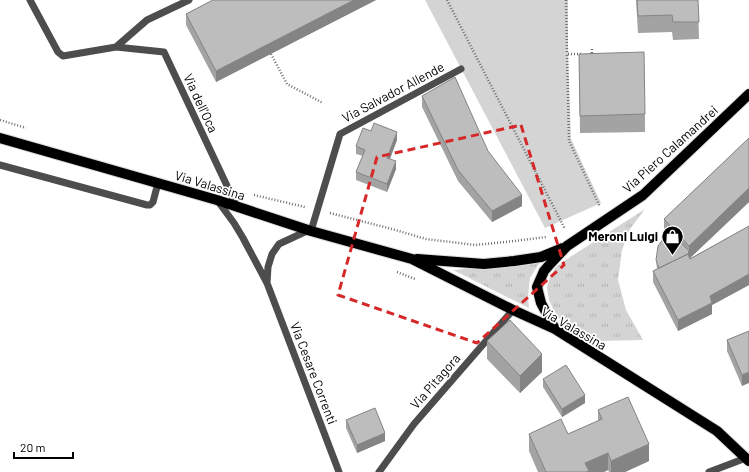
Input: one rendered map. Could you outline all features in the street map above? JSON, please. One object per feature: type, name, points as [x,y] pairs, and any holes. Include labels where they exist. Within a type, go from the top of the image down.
[{"type":"main road","name":"Via Piero Calamandrei","points":[[555,329],[541,304],[537,287],[544,271],[566,246],[643,195],[749,94]]},
{"type":"main road","name":"Via Valassina","points":[[0,138],[217,200],[310,230],[412,259],[513,310],[555,329],[717,431],[748,458]]},
{"type":"main road","name":"Via Valassina","points":[[412,259],[484,264],[514,262],[541,257],[566,246]]},
{"type":"street","name":"Via dell'Oca","points":[[30,0],[58,52],[62,56],[116,47],[164,52],[237,207]]},
{"type":"street","points":[[116,47],[147,20],[189,0]]},
{"type":"street","name":"Via Salvador Allende","points":[[310,230],[340,134],[461,68]]},
{"type":"street","points":[[0,165],[147,205],[150,205],[153,202],[158,183]]},
{"type":"street","name":"Via Cesare Correnti","points":[[217,200],[234,223],[267,283],[339,472]]},
{"type":"street","name":"Via Cesare Correnti","points":[[267,283],[268,267],[272,254],[279,244],[310,230]]},
{"type":"street","name":"Via Pitagora","points":[[379,472],[414,424],[513,310]]},
{"type":"street","points":[[709,472],[748,458]]},
{"type":"path","points":[[447,0],[565,230]]},
{"type":"path","points":[[566,0],[569,141],[600,209]]},
{"type":"path","points":[[567,54],[592,54],[592,47]]},
{"type":"path","points":[[271,54],[287,84],[323,103]]},
{"type":"path","points":[[333,214],[426,239],[475,245],[547,237]]},
{"type":"path","points":[[559,232],[571,226]]},
{"type":"path","points":[[395,271],[416,279]]},
{"type":"highlighted area","points":[[521,125],[564,265],[477,343],[338,295],[377,157]]},
{"type":"green space","points":[[425,0],[568,0],[571,139],[601,203],[545,228]]},
{"type":"green space","points":[[645,209],[630,229],[622,250],[618,280],[626,310],[643,340],[597,341],[583,334],[559,318],[549,300],[547,288],[550,277],[555,268],[564,261]]},
{"type":"green space","points":[[540,262],[530,278],[528,296],[529,308],[453,270]]},
{"type":"building","points":[[213,0],[354,0],[216,71],[186,14]]},
{"type":"building","points":[[637,0],[698,0],[699,22],[673,22],[672,15],[638,16]]},
{"type":"building","points":[[644,52],[645,114],[580,116],[579,54]]},
{"type":"building","points":[[455,77],[488,151],[522,195],[492,211],[458,170],[422,96]]},
{"type":"building","points":[[374,123],[397,132],[387,158],[396,161],[387,184],[356,172],[365,150],[356,146],[363,128],[371,131]]},
{"type":"building","points":[[749,138],[749,188],[689,246],[664,219]]},
{"type":"building","points":[[749,226],[749,274],[710,296],[712,303],[678,320],[653,271],[688,254],[690,259]]},
{"type":"building","points":[[669,231],[689,251],[688,255],[659,268],[656,260],[658,246]]},
{"type":"building","points":[[510,320],[542,354],[520,376],[487,341]]},
{"type":"building","points":[[749,331],[749,372],[742,375],[727,340]]},
{"type":"building","points":[[566,365],[585,395],[562,409],[543,379]]},
{"type":"building","points":[[628,397],[649,444],[611,461],[608,453],[585,463],[589,471],[586,472],[546,472],[529,434],[561,419],[568,434],[602,419],[598,410]]},
{"type":"building","points":[[375,408],[385,433],[357,445],[346,420]]},
{"type":"place","name":"Meroni Luigi","points":[[673,256]]}]
